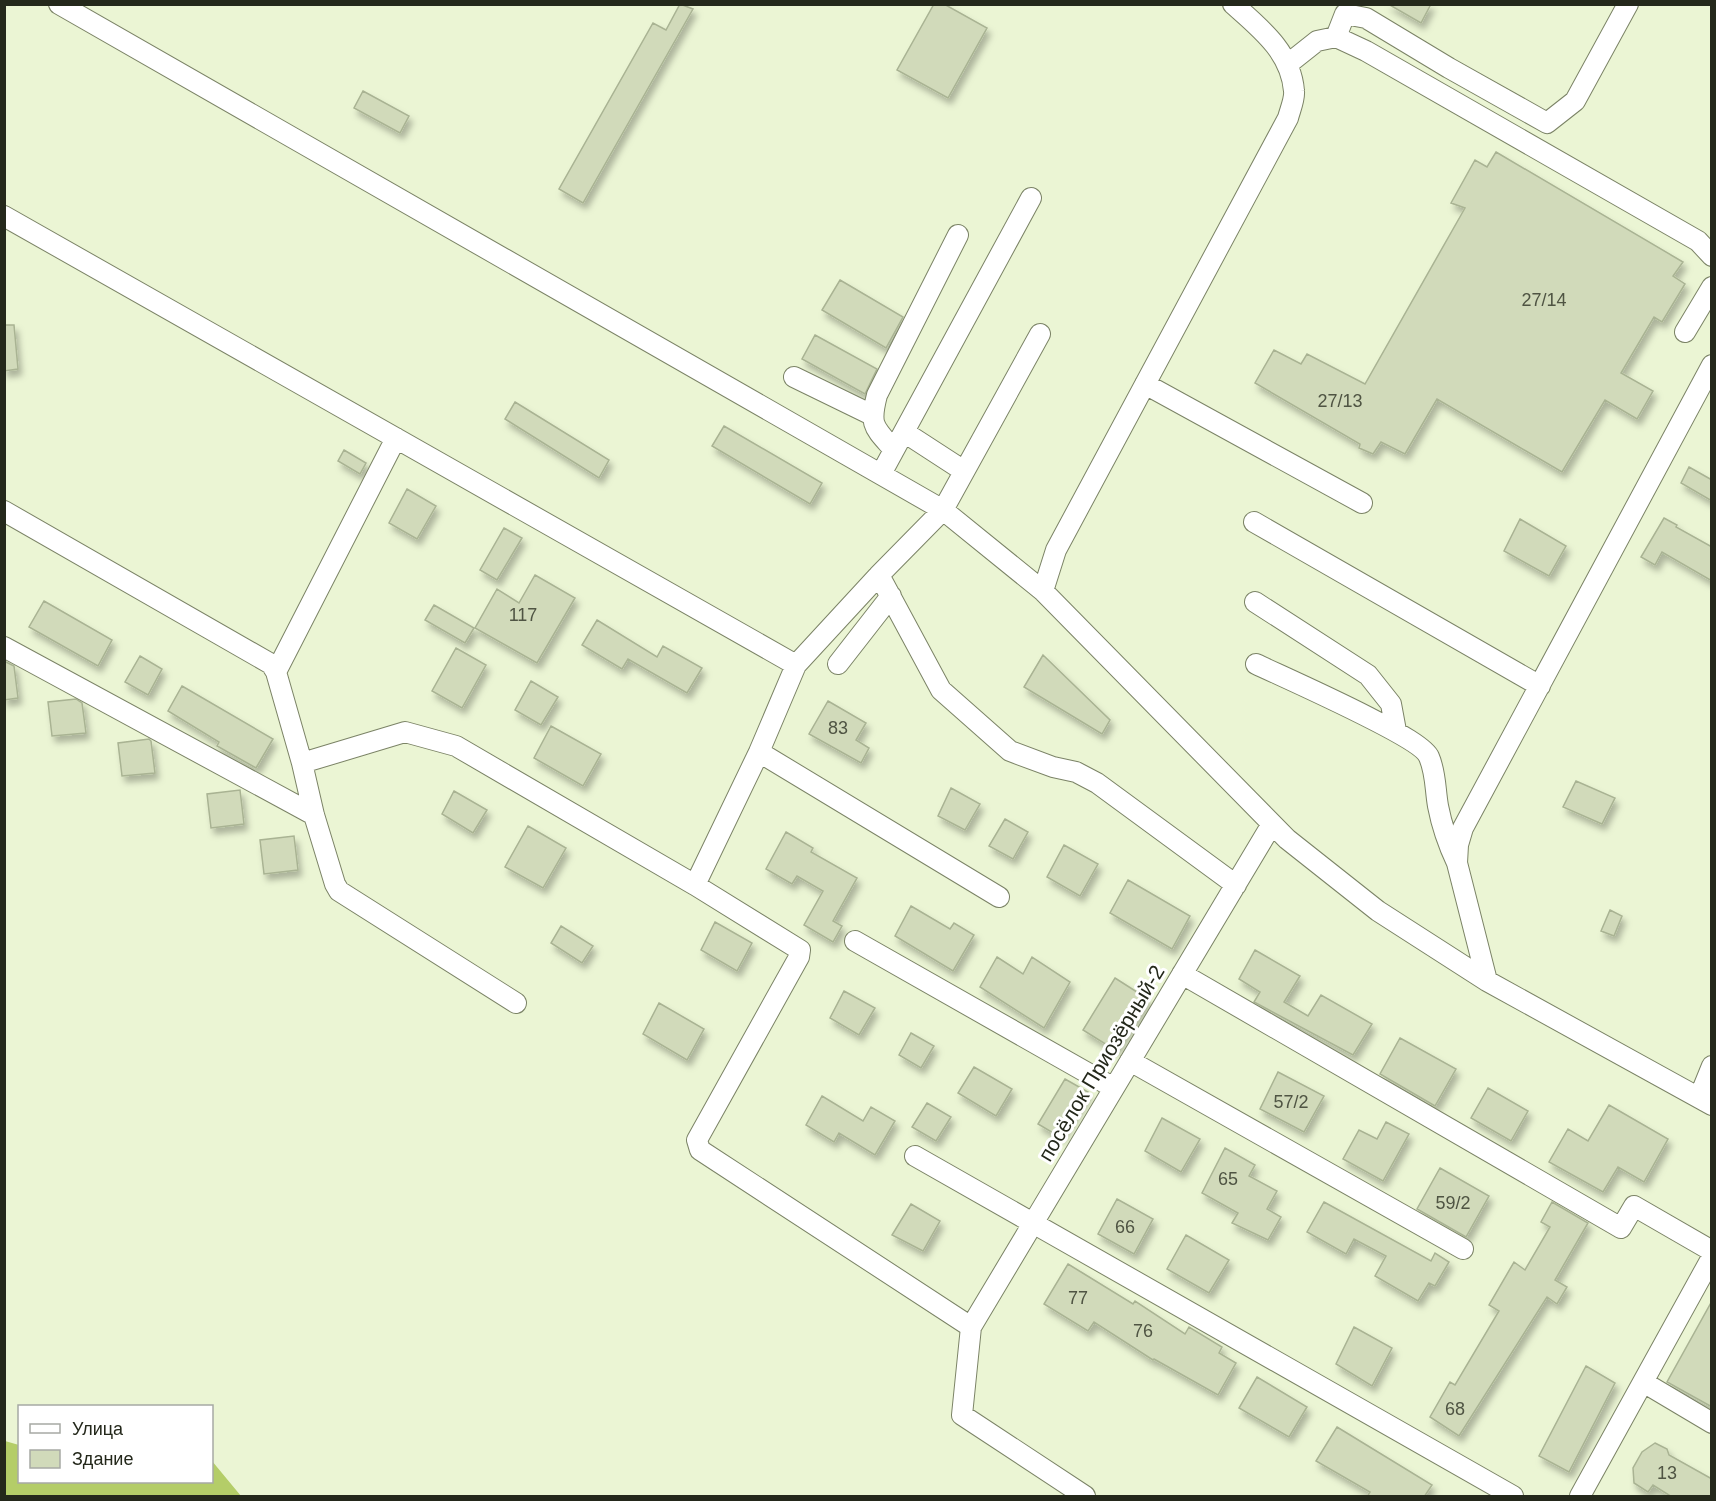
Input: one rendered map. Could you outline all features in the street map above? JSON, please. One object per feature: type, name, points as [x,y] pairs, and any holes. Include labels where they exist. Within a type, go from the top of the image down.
[{"type":"street","points":[[59,4],[943,510],[1043,591],[1287,839],[1378,911],[1487,981],[1705,1102],[1712,1066]]},
{"type":"street","points":[[1336,37],[1345,14],[1366,18],[1449,68],[1548,123],[1575,101],[1628,4]]},
{"type":"street","points":[[1043,591],[1056,550],[1288,118],[1295,93],[1288,64],[1245,9]]},
{"type":"street","points":[[1288,64],[1317,41],[1336,37],[1366,51],[1698,241],[1712,256]]},
{"type":"street","points":[[880,474],[1031,198]]},
{"type":"street","points":[[4,216],[796,665]]},
{"type":"street","points":[[894,450],[876,429],[872,416],[877,395],[958,235]]},
{"type":"street","points":[[1685,332],[1712,287]]},
{"type":"street","points":[[695,885],[759,752],[796,665],[943,510],[1040,334]]},
{"type":"street","points":[[1456,863],[1458,845],[1464,828],[1712,365]]},
{"type":"street","points":[[794,377],[872,416]]},
{"type":"street","points":[[1145,384],[1362,503]]},
{"type":"street","points":[[904,432],[964,471]]},
{"type":"street","points":[[276,672],[396,438]]},
{"type":"street","points":[[4,511],[271,664],[276,672],[314,815],[339,891],[516,1003]]},
{"type":"street","points":[[1254,522],[1540,686]]},
{"type":"street","points":[[879,575],[941,690],[1010,751],[1076,772],[1097,783],[1236,885]]},
{"type":"street","points":[[838,664],[891,596]]},
{"type":"street","points":[[1255,602],[1368,675],[1390,704],[1396,731]]},
{"type":"street","points":[[4,647],[314,815]]},
{"type":"street","points":[[1256,664],[1396,731],[1428,754],[1435,777],[1444,836],[1456,863],[1487,981]]},
{"type":"street","points":[[302,763],[405,732],[456,746],[695,885],[800,950],[799,957],[697,1140],[700,1150],[970,1326],[962,1415],[1085,1497]]},
{"type":"street","points":[[759,752],[999,897]]},
{"type":"street","name":"посёлок Приозёрный-2","points":[[970,1326],[1272,824]]},
{"type":"street","points":[[855,941],[1114,1088]]},
{"type":"street","points":[[1182,974],[1622,1228],[1634,1206],[1712,1251]]},
{"type":"street","points":[[1130,1061],[1463,1249]]},
{"type":"street","points":[[915,1156],[1513,1497]]},
{"type":"street","points":[[1580,1497],[1712,1257]]},
{"type":"street","points":[[1643,1382],[1712,1423]]},
{"type":"shaded area","points":[[5,1441],[18,1445],[18,1483],[213,1483],[213,1462],[241,1496],[5,1496]]},
{"type":"building","points":[[680,4],[693,9],[583,203],[559,189],[653,23],[666,30]]},
{"type":"building","points":[[934,4],[944,4],[987,28],[948,98],[897,70]]},
{"type":"building","points":[[1388,4],[1431,4],[1421,23]]},
{"type":"building","points":[[363,91],[409,116],[400,133],[354,108]]},
{"type":"building","points":[[1496,152],[1683,262],[1673,276],[1685,284],[1662,322],[1654,317],[1621,373],[1653,391],[1637,419],[1605,400],[1562,472],[1437,399],[1405,454],[1381,442],[1373,454],[1359,448],[1360,444],[1255,383],[1274,350],[1301,364],[1307,354],[1365,384],[1465,208],[1451,203],[1475,160],[1487,167]]},
{"type":"building","points":[[840,280],[903,317],[886,348],[822,310]]},
{"type":"building","points":[[4,325],[14,325],[18,369],[4,371]]},
{"type":"building","points":[[815,335],[877,369],[865,394],[802,359]]},
{"type":"building","points":[[515,402],[609,460],[599,478],[505,419]]},
{"type":"building","points":[[724,426],[822,483],[810,504],[712,446]]},
{"type":"building","points":[[344,450],[366,463],[360,474],[338,461]]},
{"type":"building","points":[[1689,467],[1712,480],[1712,501],[1681,483]]},
{"type":"building","points":[[407,489],[436,506],[417,539],[389,523]]},
{"type":"building","points":[[1664,518],[1712,547],[1712,581],[1662,552],[1655,565],[1641,557]]},
{"type":"building","points":[[1520,519],[1566,546],[1549,576],[1504,551]]},
{"type":"building","points":[[504,528],[522,538],[497,580],[480,570]]},
{"type":"building","points":[[535,575],[575,598],[537,663],[475,628],[497,589],[519,603]]},
{"type":"building","points":[[44,601],[112,640],[98,666],[29,627]]},
{"type":"building","points":[[434,605],[474,628],[465,643],[425,620]]},
{"type":"building","points":[[597,620],[657,657],[663,646],[702,668],[687,693],[628,659],[622,669],[582,645]]},
{"type":"building","points":[[456,648],[486,665],[462,708],[432,691]]},
{"type":"building","points":[[1043,655],[1110,720],[1102,734],[1024,687]]},
{"type":"building","points":[[140,656],[162,669],[148,695],[125,682]]},
{"type":"building","points":[[4,661],[14,666],[18,698],[4,700]]},
{"type":"building","points":[[531,681],[558,697],[541,725],[515,710]]},
{"type":"building","points":[[182,686],[273,739],[256,768],[217,746],[219,742],[168,711]]},
{"type":"building","points":[[76,699],[82,703],[86,733],[52,736],[48,702]]},
{"type":"building","points":[[828,701],[866,723],[856,740],[869,748],[861,763],[809,734]]},
{"type":"building","points":[[551,726],[601,754],[583,786],[534,758]]},
{"type":"building","points":[[149,739],[155,773],[122,776],[118,743]]},
{"type":"building","points":[[1576,781],[1615,798],[1602,824],[1563,807]]},
{"type":"building","points":[[951,788],[980,804],[965,830],[938,816]]},
{"type":"building","points":[[240,790],[244,824],[211,828],[207,794]]},
{"type":"building","points":[[454,791],[487,810],[473,833],[442,814]]},
{"type":"building","points":[[1005,819],[1028,832],[1013,859],[989,846]]},
{"type":"building","points":[[528,826],[566,848],[543,888],[505,867]]},
{"type":"building","points":[[786,832],[813,848],[811,852],[857,878],[833,921],[842,926],[833,942],[804,925],[823,891],[797,876],[792,884],[766,869]]},
{"type":"building","points":[[294,836],[298,870],[264,874],[260,840]]},
{"type":"building","points":[[1064,845],[1098,864],[1080,896],[1047,877]]},
{"type":"building","points":[[1128,880],[1190,916],[1172,949],[1110,913]]},
{"type":"building","points":[[911,906],[950,929],[954,923],[974,935],[953,971],[895,936]]},
{"type":"building","points":[[1610,910],[1622,916],[1614,936],[1601,931]]},
{"type":"building","points":[[715,922],[752,943],[737,971],[701,950]]},
{"type":"building","points":[[561,926],[593,946],[582,963],[551,943]]},
{"type":"building","points":[[1255,950],[1300,976],[1284,1002],[1308,1016],[1321,995],[1372,1024],[1353,1055],[1254,1002],[1260,992],[1239,979]]},
{"type":"building","points":[[997,957],[1023,974],[1032,957],[1070,982],[1044,1028],[980,987]]},
{"type":"building","points":[[1115,978],[1148,999],[1115,1050],[1083,1030]]},
{"type":"building","points":[[844,991],[875,1008],[859,1035],[830,1018]]},
{"type":"building","points":[[659,1003],[704,1029],[687,1060],[643,1034]]},
{"type":"building","points":[[911,1033],[934,1046],[921,1068],[899,1055]]},
{"type":"building","points":[[1400,1038],[1456,1069],[1435,1106],[1380,1074]]},
{"type":"building","points":[[974,1067],[1012,1089],[996,1116],[958,1093]]},
{"type":"building","points":[[1278,1072],[1324,1096],[1304,1132],[1260,1109]]},
{"type":"building","points":[[1065,1079],[1088,1092],[1060,1137],[1038,1124]]},
{"type":"building","points":[[1488,1088],[1528,1111],[1511,1141],[1471,1118]]},
{"type":"building","points":[[822,1096],[863,1121],[871,1107],[895,1121],[875,1155],[839,1133],[834,1142],[806,1125]]},
{"type":"building","points":[[927,1103],[951,1117],[936,1141],[912,1127]]},
{"type":"building","points":[[1609,1105],[1668,1139],[1644,1182],[1618,1167],[1603,1192],[1549,1162],[1568,1129],[1588,1141]]},
{"type":"building","points":[[1162,1118],[1200,1139],[1181,1172],[1145,1151]]},
{"type":"building","points":[[1386,1122],[1409,1134],[1383,1181],[1343,1159],[1359,1130],[1377,1139]]},
{"type":"building","points":[[1225,1148],[1255,1165],[1249,1176],[1277,1191],[1267,1209],[1281,1217],[1268,1240],[1232,1223],[1238,1213],[1202,1193]]},
{"type":"building","points":[[1440,1168],[1489,1196],[1466,1237],[1417,1209]]},
{"type":"building","points":[[1117,1199],[1153,1219],[1134,1254],[1098,1234]]},
{"type":"building","points":[[1324,1202],[1431,1261],[1435,1253],[1449,1262],[1435,1286],[1429,1283],[1418,1301],[1375,1276],[1386,1256],[1354,1239],[1346,1254],[1307,1232]]},
{"type":"building","points":[[1552,1202],[1588,1223],[1555,1280],[1567,1287],[1557,1304],[1547,1297],[1459,1436],[1430,1417],[1450,1382],[1455,1385],[1499,1311],[1489,1305],[1514,1262],[1525,1270],[1550,1227],[1541,1222]]},
{"type":"building","points":[[911,1204],[940,1221],[923,1251],[892,1235]]},
{"type":"building","points":[[1186,1235],[1229,1260],[1209,1293],[1167,1269]]},
{"type":"building","points":[[1068,1264],[1133,1304],[1135,1301],[1185,1334],[1189,1327],[1222,1347],[1219,1353],[1236,1363],[1218,1395],[1153,1360],[1094,1322],[1088,1331],[1044,1304]]},
{"type":"building","points":[[1712,1301],[1712,1407],[1667,1382]]},
{"type":"building","points":[[1354,1327],[1392,1348],[1372,1386],[1336,1364]]},
{"type":"building","points":[[1586,1366],[1615,1383],[1569,1472],[1539,1456]]},
{"type":"building","points":[[1257,1377],[1307,1407],[1289,1437],[1239,1408]]},
{"type":"building","points":[[1337,1427],[1432,1485],[1424,1497],[1367,1497],[1370,1492],[1316,1461]]},
{"type":"building","points":[[1655,1443],[1667,1449],[1669,1455],[1712,1479],[1712,1497],[1672,1497],[1653,1485],[1648,1492],[1634,1483],[1633,1468],[1642,1452]]}]
